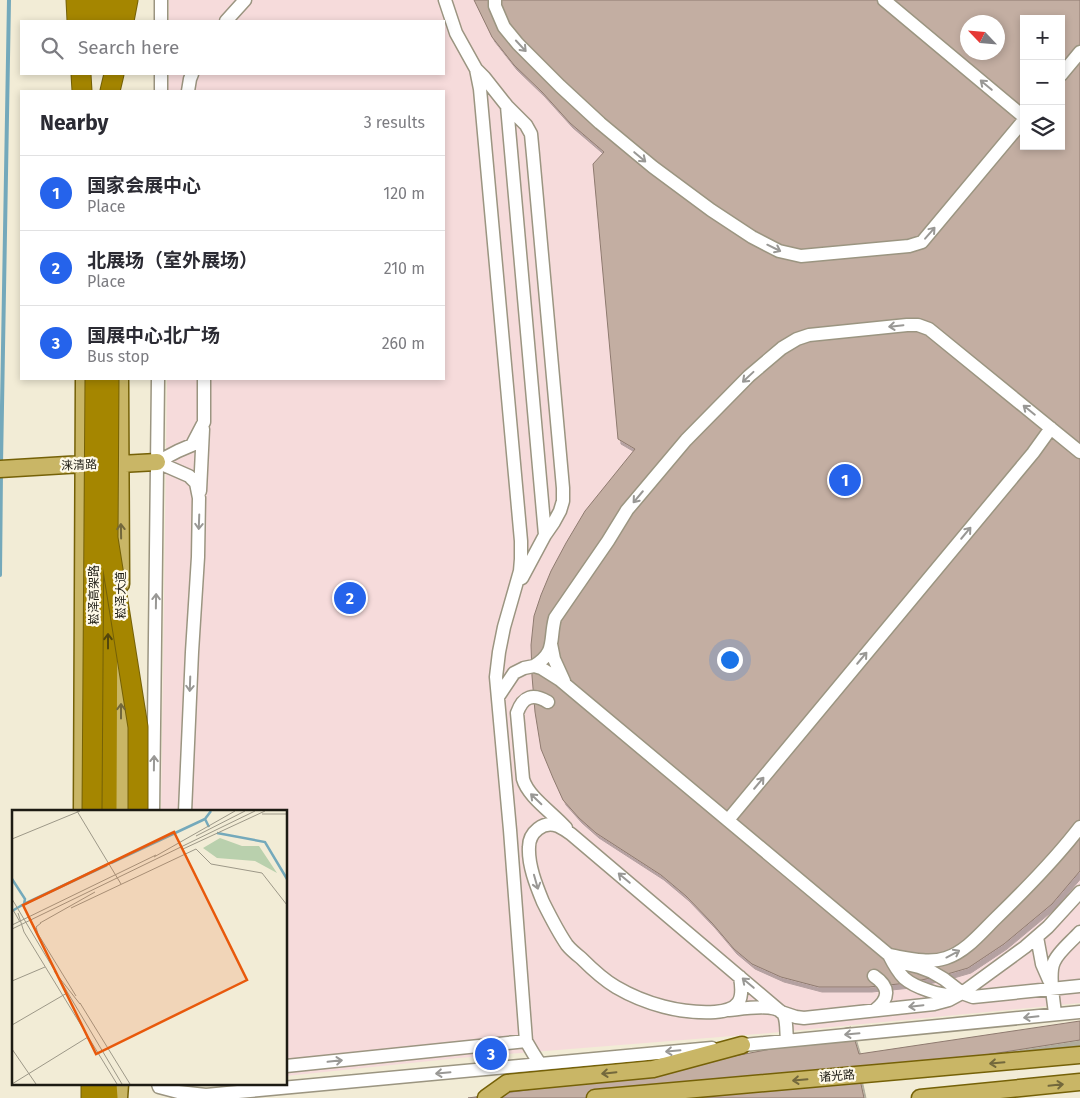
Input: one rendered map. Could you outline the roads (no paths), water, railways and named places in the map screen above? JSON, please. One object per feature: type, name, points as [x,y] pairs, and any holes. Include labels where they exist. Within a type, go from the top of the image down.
[{"type":"highway","points":[[76,0],[77,20]]},
{"type":"highway","points":[[94,0],[94,20]]},
{"type":"highway","points":[[109,0],[109,20]]},
{"type":"highway","points":[[124,20],[128,0]]},
{"type":"highway","points":[[81,75],[83,90]]},
{"type":"highway","points":[[93,75],[93,90]]},
{"type":"highway","points":[[109,75],[109,90]]},
{"type":"highway","points":[[109,90],[114,75]]},
{"type":"highway","name":"崧泽高架路","points":[[92,810],[94,380]]},
{"type":"highway","name":"崧泽高架路","points":[[107,810],[109,380]]},
{"type":"highway","points":[[108,538],[138,727],[138,810]]},
{"type":"main road","points":[[85,0],[85,20]]},
{"type":"main road","points":[[120,0],[120,20]]},
{"type":"main road","points":[[83,90],[85,75]]},
{"type":"main road","points":[[119,75],[119,90]]},
{"type":"main road","points":[[82,810],[84,380]]},
{"type":"main road","name":"崧泽大道","points":[[120,380],[122,585],[121,810]]},
{"type":"main road","name":"涞清路","points":[[0,469],[157,462]]},
{"type":"main road","points":[[486,1098],[507,1083],[653,1069],[742,1045]]},
{"type":"main road","name":"诸光路","points":[[595,1098],[640,1096],[1080,1055]]},
{"type":"main road","points":[[920,1098],[958,1096],[1080,1082]]},
{"type":"street","points":[[161,20],[162,0]]},
{"type":"street","points":[[227,20],[244,0]]},
{"type":"street","points":[[884,0],[1020,115]]},
{"type":"street","points":[[493,2],[504,27],[518,44],[587,111],[653,168],[711,210],[779,252],[801,256],[909,246],[922,242],[1020,123]]},
{"type":"street","points":[[449,4],[456,33],[476,69],[507,106],[526,125],[531,134],[563,501],[560,511],[544,536],[512,600]]},
{"type":"street","points":[[1065,69],[1080,52]]},
{"type":"street","points":[[476,69],[481,98],[521,541],[520,571],[504,626],[496,677],[526,1041],[540,1064]]},
{"type":"street","points":[[161,75],[161,90]]},
{"type":"street","points":[[188,90],[192,75]]},
{"type":"street","points":[[507,106],[544,536]]},
{"type":"street","points":[[498,698],[514,673],[534,666],[548,654],[555,618],[627,510],[686,440],[717,408],[749,376],[782,348],[796,339],[809,335],[907,325],[918,325],[930,329],[1080,452]]},
{"type":"street","points":[[154,810],[158,380]]},
{"type":"street","points":[[185,810],[204,422],[204,380]]},
{"type":"street","points":[[157,462],[192,445],[204,422]]},
{"type":"street","points":[[728,820],[1033,453],[1051,428]]},
{"type":"street","points":[[157,462],[189,476],[196,483],[199,498]]},
{"type":"street","points":[[551,644],[559,672],[572,691]]},
{"type":"street","points":[[534,666],[546,670],[572,691],[902,964],[932,972],[962,993],[973,997],[1080,986]]},
{"type":"street","points":[[508,683],[511,700],[517,713],[525,786],[571,834]]},
{"type":"street","points":[[517,713],[520,705],[526,699],[533,696],[548,702]]},
{"type":"street","points":[[787,1040],[786,1022],[781,1012],[571,834],[557,825],[548,825],[537,828],[532,834],[529,846],[536,886],[550,916],[568,945],[588,966],[616,987],[648,1002],[698,1012],[763,1007],[781,1012],[796,1017],[804,1018],[934,1004],[949,1000],[962,993],[1037,937],[1080,892]]},
{"type":"street","points":[[889,955],[915,960],[932,960],[945,959],[956,954],[969,944],[1029,886],[1080,827]]},
{"type":"street","points":[[1055,1014],[1051,975],[1054,960],[1080,932]]},
{"type":"street","points":[[1037,937],[1042,964],[1053,989]]},
{"type":"street","points":[[889,955],[896,968],[906,979],[920,987],[951,996],[962,993]]},
{"type":"street","points":[[874,976],[881,980],[886,987],[883,1004],[875,1010]]},
{"type":"street","points":[[728,1010],[736,1005],[741,998],[740,977]]},
{"type":"street","points":[[159,1086],[178,1092],[206,1096],[1080,1012]]},
{"type":"street","points":[[288,1066],[526,1041]]},
{"type":"waterway","points":[[1,465],[9,0]]},
{"type":"waterway","points":[[0,575],[1,472]]},
{"type":"place","name":"国家会展中心","points":[[845,480]]},
{"type":"place","name":"北展场（室外展场）","points":[[350,598]]},
{"type":"place","name":"国展中心北广场","points":[[491,1054]]}]
